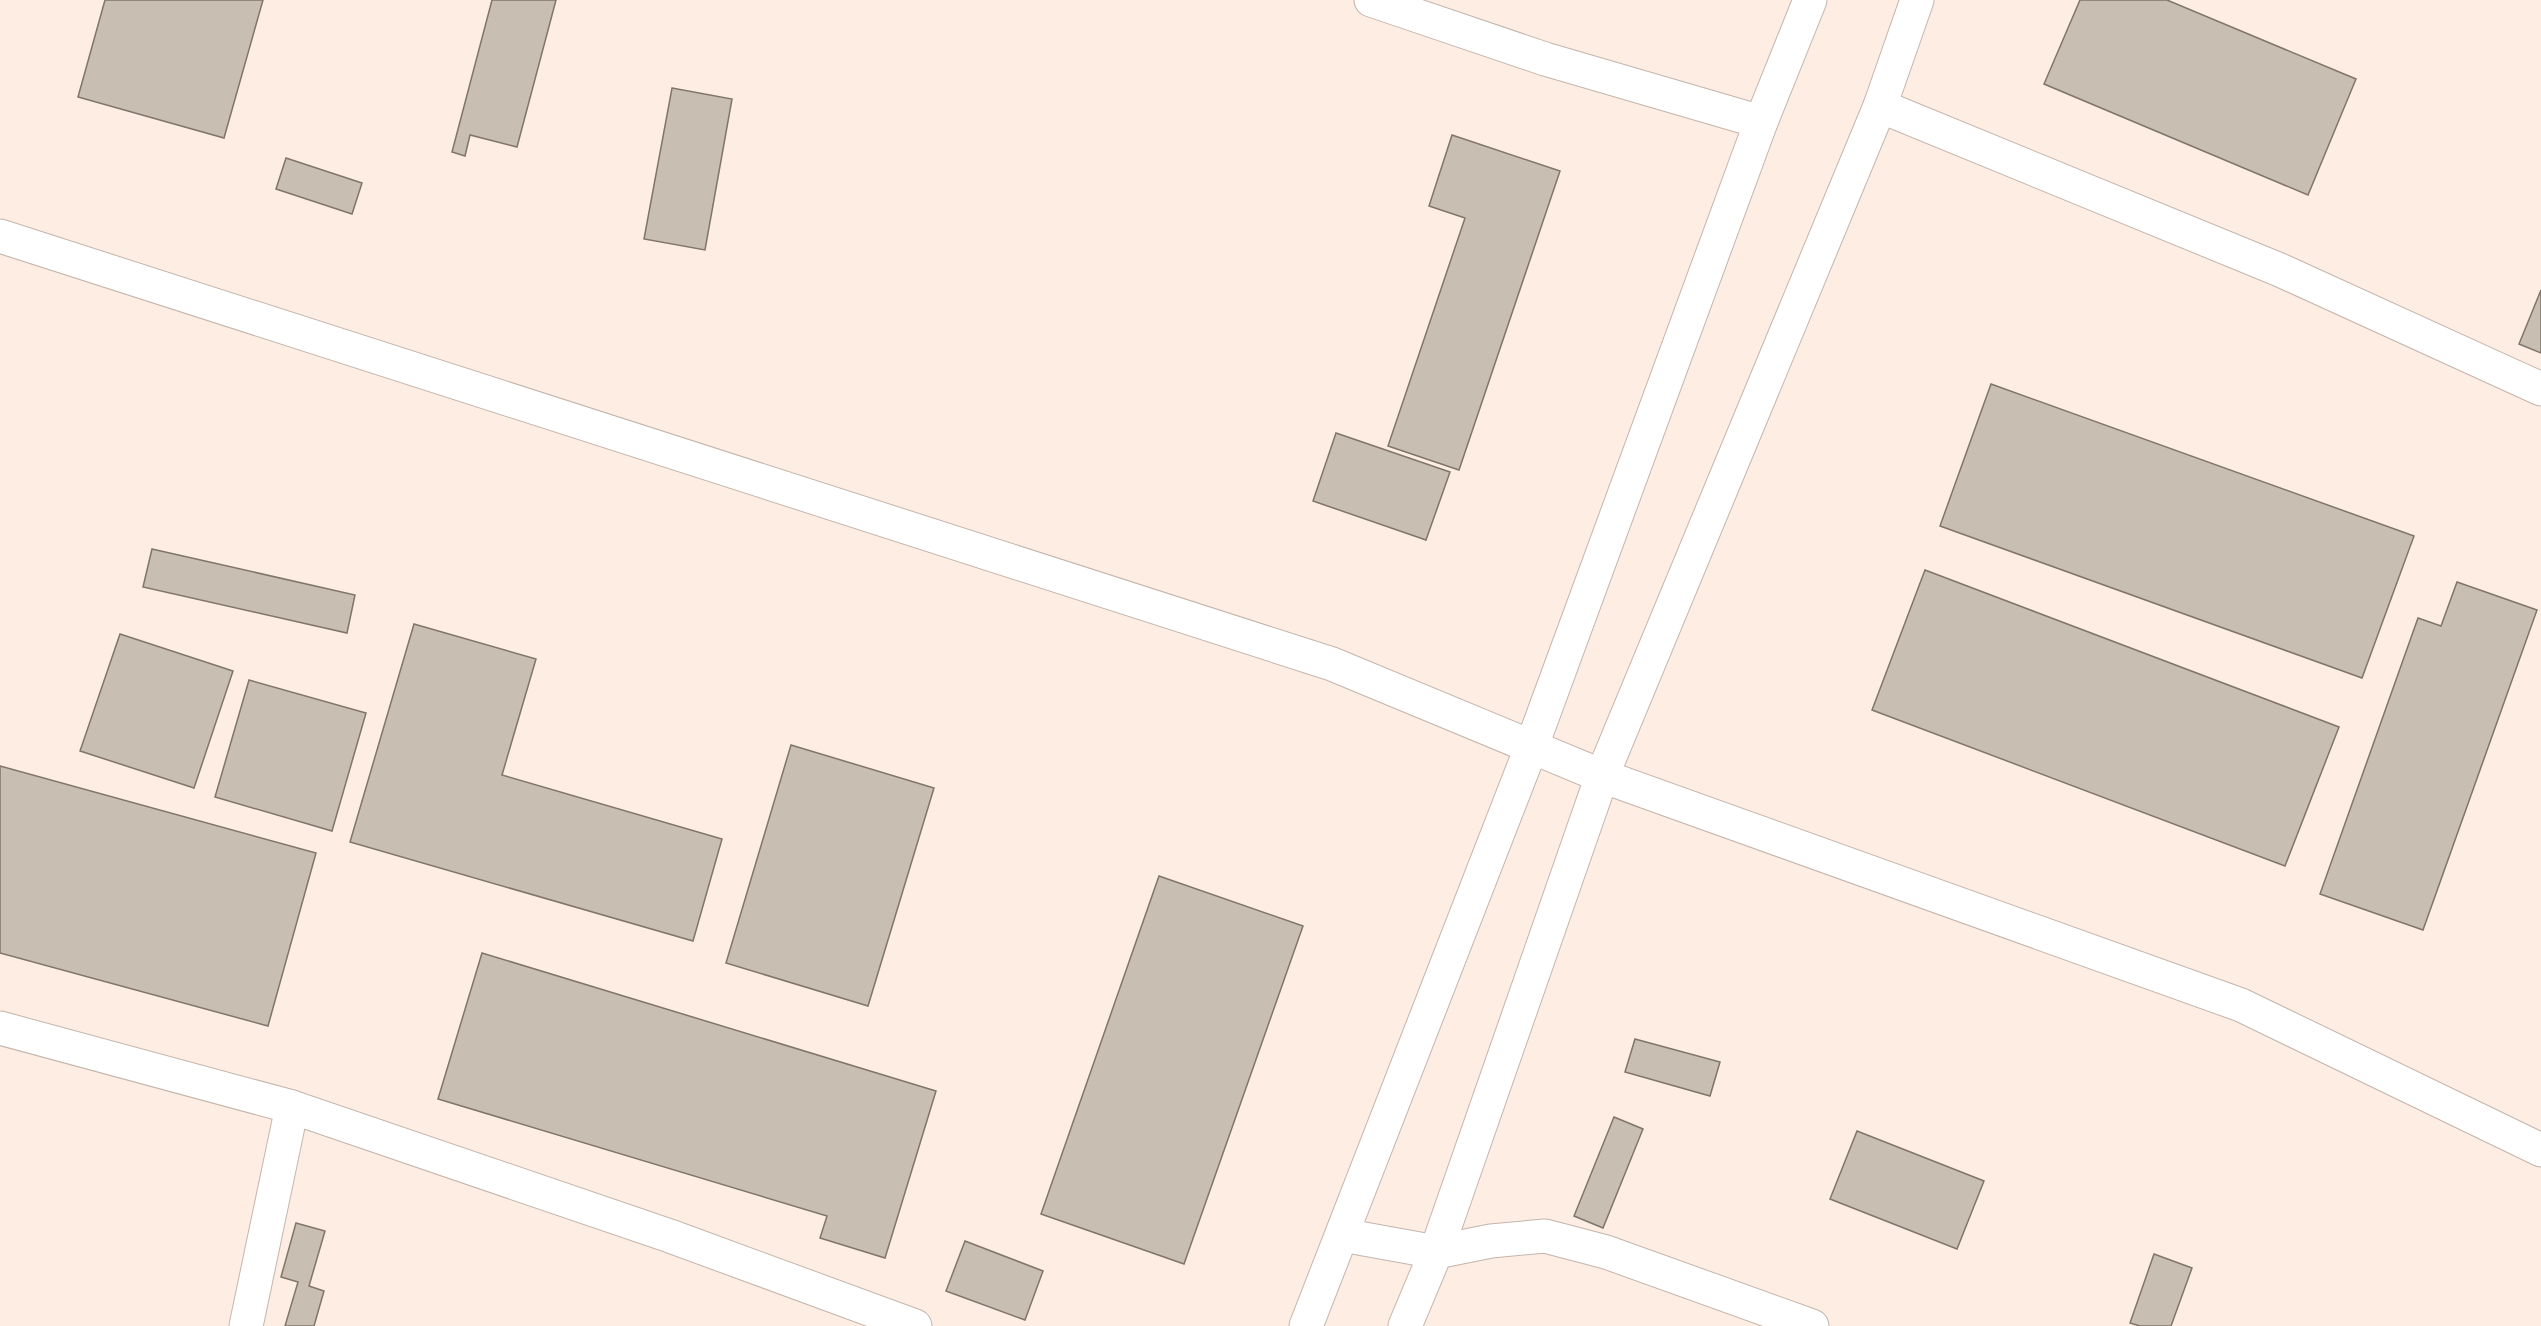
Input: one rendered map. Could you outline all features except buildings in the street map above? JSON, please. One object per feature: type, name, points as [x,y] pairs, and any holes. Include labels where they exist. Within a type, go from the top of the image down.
[{"type":"street","points":[[1371,0],[1545,59],[1761,122]]},
{"type":"street","points":[[1306,1326],[1530,748],[1761,122],[1809,0]]},
{"type":"street","points":[[1405,1326],[1436,1252],[1602,776],[1880,106],[1917,0]]},
{"type":"street","points":[[1880,106],[2280,270],[2541,389]]},
{"type":"street","points":[[0,237],[1332,664],[1602,776],[2241,1005],[2541,1150]]},
{"type":"street","points":[[0,1028],[292,1107],[659,1232],[915,1326]]},
{"type":"street","points":[[246,1326],[292,1107]]},
{"type":"street","points":[[1342,1235],[1436,1252],[1491,1241],[1545,1236],[1606,1252],[1812,1326]]}]
